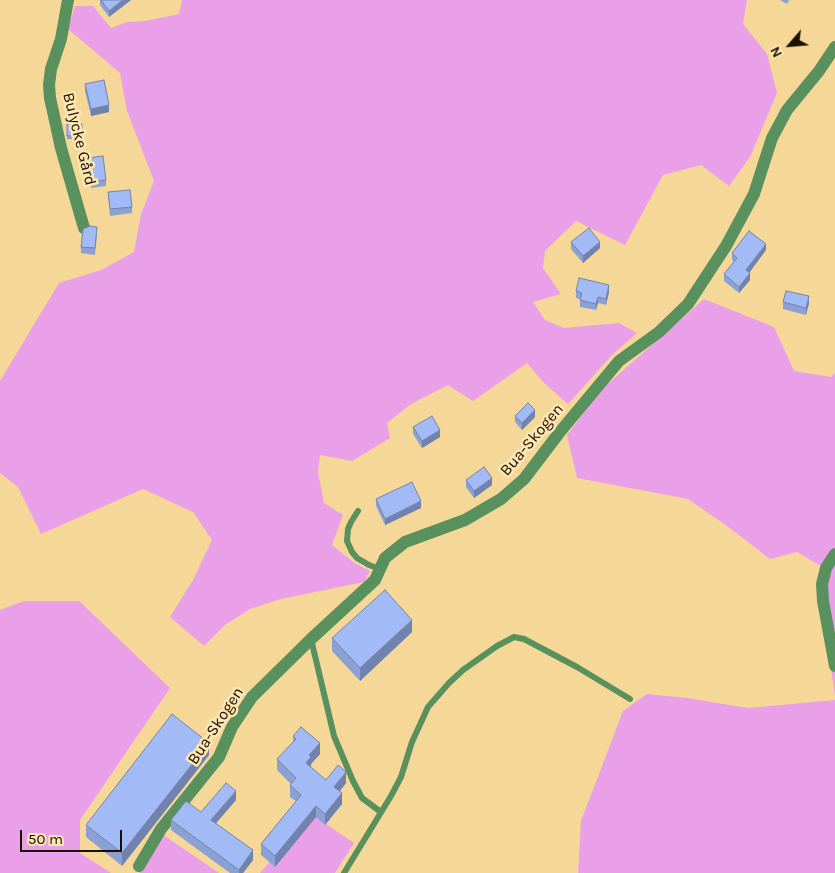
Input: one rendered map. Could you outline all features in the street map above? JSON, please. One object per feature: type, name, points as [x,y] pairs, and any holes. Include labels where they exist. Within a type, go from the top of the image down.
[{"type":"street","name":"Bulycke Gård","points":[[68,0],[60,39],[51,68],[49,92],[58,139],[84,228]]},
{"type":"street","name":"Bua-Skogen","points":[[139,866],[161,830],[219,757],[232,726],[252,697],[375,580],[385,558],[405,542],[465,520],[501,499],[524,480],[559,432],[619,361],[659,332],[688,304],[726,246],[754,194],[772,138],[787,110],[819,71],[835,47]]},
{"type":"street","points":[[835,554],[826,568],[822,584],[823,601],[835,666]]},
{"type":"lane","points":[[358,511],[350,522],[347,542],[357,558],[380,569]]},
{"type":"lane","points":[[344,873],[401,777],[420,722],[432,701],[463,670],[510,638],[524,639],[577,667],[630,699]]},
{"type":"lane","points":[[311,639],[334,736],[362,798],[380,812]]},
{"type":"shaded area","points":[[182,0],[747,0],[743,24],[767,54],[777,93],[750,157],[729,186],[701,165],[663,175],[625,245],[576,221],[545,251],[543,268],[561,294],[533,302],[545,320],[564,328],[619,323],[637,333],[614,353],[568,404],[544,383],[527,363],[473,401],[448,385],[411,404],[387,423],[390,438],[352,461],[320,455],[318,472],[324,503],[343,515],[332,545],[353,562],[370,571],[364,582],[281,599],[250,609],[225,625],[204,646],[170,617],[193,580],[212,540],[193,512],[143,489],[41,534],[18,487],[0,473],[0,381],[59,283],[101,270],[134,252],[141,214],[154,181],[127,111],[120,73],[68,29],[75,6],[93,6],[111,28],[127,22],[145,21],[179,14]]},
{"type":"shaded area","points":[[704,299],[774,327],[794,371],[831,377],[835,373],[835,696],[818,582],[821,566],[797,552],[770,559],[688,499],[577,478],[567,435],[602,389]]},
{"type":"shaded area","points":[[24,601],[79,601],[170,688],[80,820],[80,853],[111,873],[0,873],[0,610]]},
{"type":"shaded area","points":[[647,694],[687,698],[748,708],[835,700],[835,873],[578,873],[581,821],[623,711]]},
{"type":"shaded area","points":[[311,814],[354,843],[335,873],[260,873]]},
{"type":"shaded area","points":[[162,834],[219,873],[139,873]]},
{"type":"building","points":[[101,0],[123,0],[109,11]]},
{"type":"building","points":[[104,80],[109,105],[91,109],[85,84]]},
{"type":"building","points":[[67,124],[82,124],[82,135],[67,136]]},
{"type":"building","points":[[103,156],[106,180],[91,182],[88,158]]},
{"type":"building","points":[[130,190],[132,207],[110,209],[108,192]]},
{"type":"building","points":[[90,226],[97,227],[95,248],[81,247],[83,229]]},
{"type":"building","points":[[589,228],[600,242],[583,256],[571,242]]},
{"type":"building","points":[[749,231],[766,244],[746,270],[750,273],[739,287],[724,274],[737,258],[732,253]]},
{"type":"building","points":[[579,278],[609,285],[606,299],[598,297],[596,304],[580,300],[582,293],[576,291]]},
{"type":"building","points":[[786,291],[809,296],[806,308],[783,302]]},
{"type":"building","points":[[528,403],[535,410],[522,423],[515,416]]},
{"type":"building","points":[[432,416],[440,430],[422,441],[413,427]]},
{"type":"building","points":[[484,467],[492,478],[474,491],[466,480]]},
{"type":"building","points":[[412,482],[421,501],[385,519],[376,499]]},
{"type":"building","points":[[385,590],[412,620],[360,668],[332,638]]},
{"type":"building","points":[[172,714],[209,743],[122,853],[86,825]]},
{"type":"building","points":[[301,727],[320,743],[309,755],[311,757],[306,763],[326,780],[338,765],[346,772],[334,787],[342,793],[325,814],[316,806],[275,856],[261,844],[301,795],[290,785],[296,778],[277,759],[296,739],[293,736]]},
{"type":"building","points":[[226,783],[236,791],[211,820],[253,850],[239,870],[171,820],[186,801],[201,812]]}]
